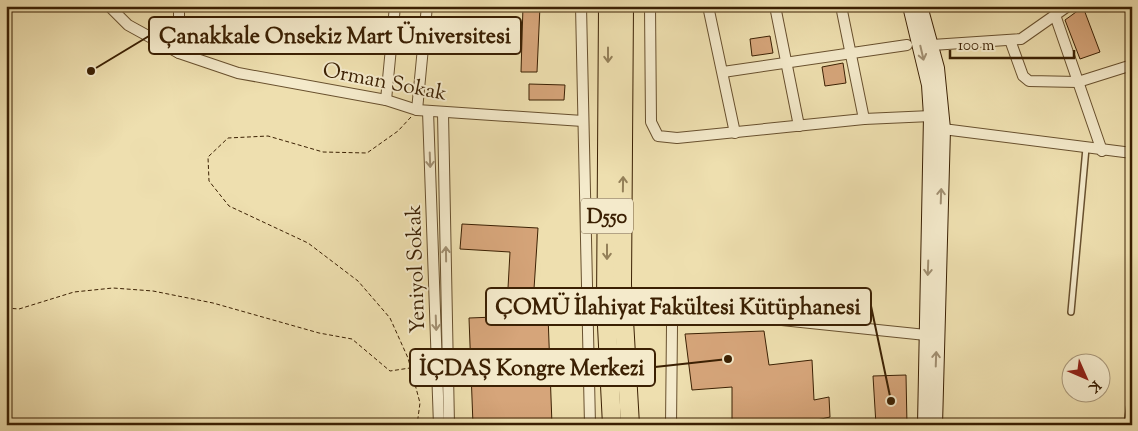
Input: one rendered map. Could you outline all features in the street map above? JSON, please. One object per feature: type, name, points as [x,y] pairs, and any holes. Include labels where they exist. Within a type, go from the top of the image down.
[{"type":"highway","name":"D550","points":[[608,6],[606,306],[612,425]]},
{"type":"highway","name":"D550","points":[[624,6],[622,285],[630,425]]},
{"type":"street","name":"Orman Sokak","points":[[109,6],[128,25],[179,53],[238,73],[386,100],[428,112],[583,121]]},
{"type":"street","points":[[179,6],[179,53]]},
{"type":"street","points":[[386,100],[394,6]]},
{"type":"street","points":[[417,110],[427,6]]},
{"type":"street","points":[[581,6],[590,425]]},
{"type":"street","points":[[650,6],[651,122],[658,136],[677,138],[864,119],[931,116],[943,129],[1132,153]]},
{"type":"street","points":[[708,6],[735,133]]},
{"type":"street","points":[[775,6],[799,126]]},
{"type":"street","points":[[841,6],[864,119]]},
{"type":"street","points":[[910,6],[929,84],[931,116],[925,425]]},
{"type":"street","points":[[920,6],[937,68],[943,129],[935,425]]},
{"type":"street","points":[[932,45],[1021,40],[1068,6]]},
{"type":"street","points":[[1055,15],[1102,150]]},
{"type":"street","points":[[1010,40],[1026,79],[1078,82],[1132,65]]},
{"type":"street","points":[[723,72],[907,45]]},
{"type":"street","name":"Yeniyol Sokak","points":[[428,112],[439,425]]},
{"type":"street","name":"Yeniyol Sokak","points":[[443,113],[449,425]]},
{"type":"street","points":[[686,310],[926,336]]},
{"type":"street","points":[[671,425],[672,326]]},
{"type":"lane","points":[[1071,312],[1086,148]]},
{"type":"lane","points":[[1127,425],[1132,392]]},
{"type":"path","points":[[417,110],[398,131],[367,153],[322,152],[268,136],[228,138],[208,157],[209,181],[229,206],[308,243],[358,281],[390,318],[410,368],[420,404],[417,425]]},
{"type":"path","points":[[6,308],[20,309],[74,292],[113,288],[153,291],[213,303],[319,333],[352,340],[390,371],[410,368]]},
{"type":"building","points":[[523,6],[540,6],[537,72],[521,72]]},
{"type":"building","points":[[1083,7],[1100,52],[1080,59],[1065,20]]},
{"type":"building","points":[[770,36],[773,53],[752,56],[750,39]]},
{"type":"building","points":[[843,63],[846,83],[825,86],[822,67]]},
{"type":"building","points":[[529,84],[565,85],[564,100],[529,100]]},
{"type":"building","points":[[462,224],[538,228],[534,289],[508,288],[510,252],[460,249]]},
{"type":"building","points":[[548,315],[552,425],[473,425],[469,318]]},
{"type":"building","points":[[764,331],[769,365],[812,360],[814,400],[829,397],[830,417],[817,420],[817,425],[732,425],[732,387],[692,390],[685,334]]},
{"type":"building","points":[[906,375],[907,425],[876,425],[873,376]]},
{"type":"place","name":"Çanakkale Onsekiz Mart Üniversitesi","points":[[91,71]]},
{"type":"place","name":"İÇDAŞ Kongre Merkezi","points":[[728,359]]},
{"type":"place","name":"ÇOMÜ İlahiyat Fakültesi Kütüphanesi","points":[[891,401]]}]
